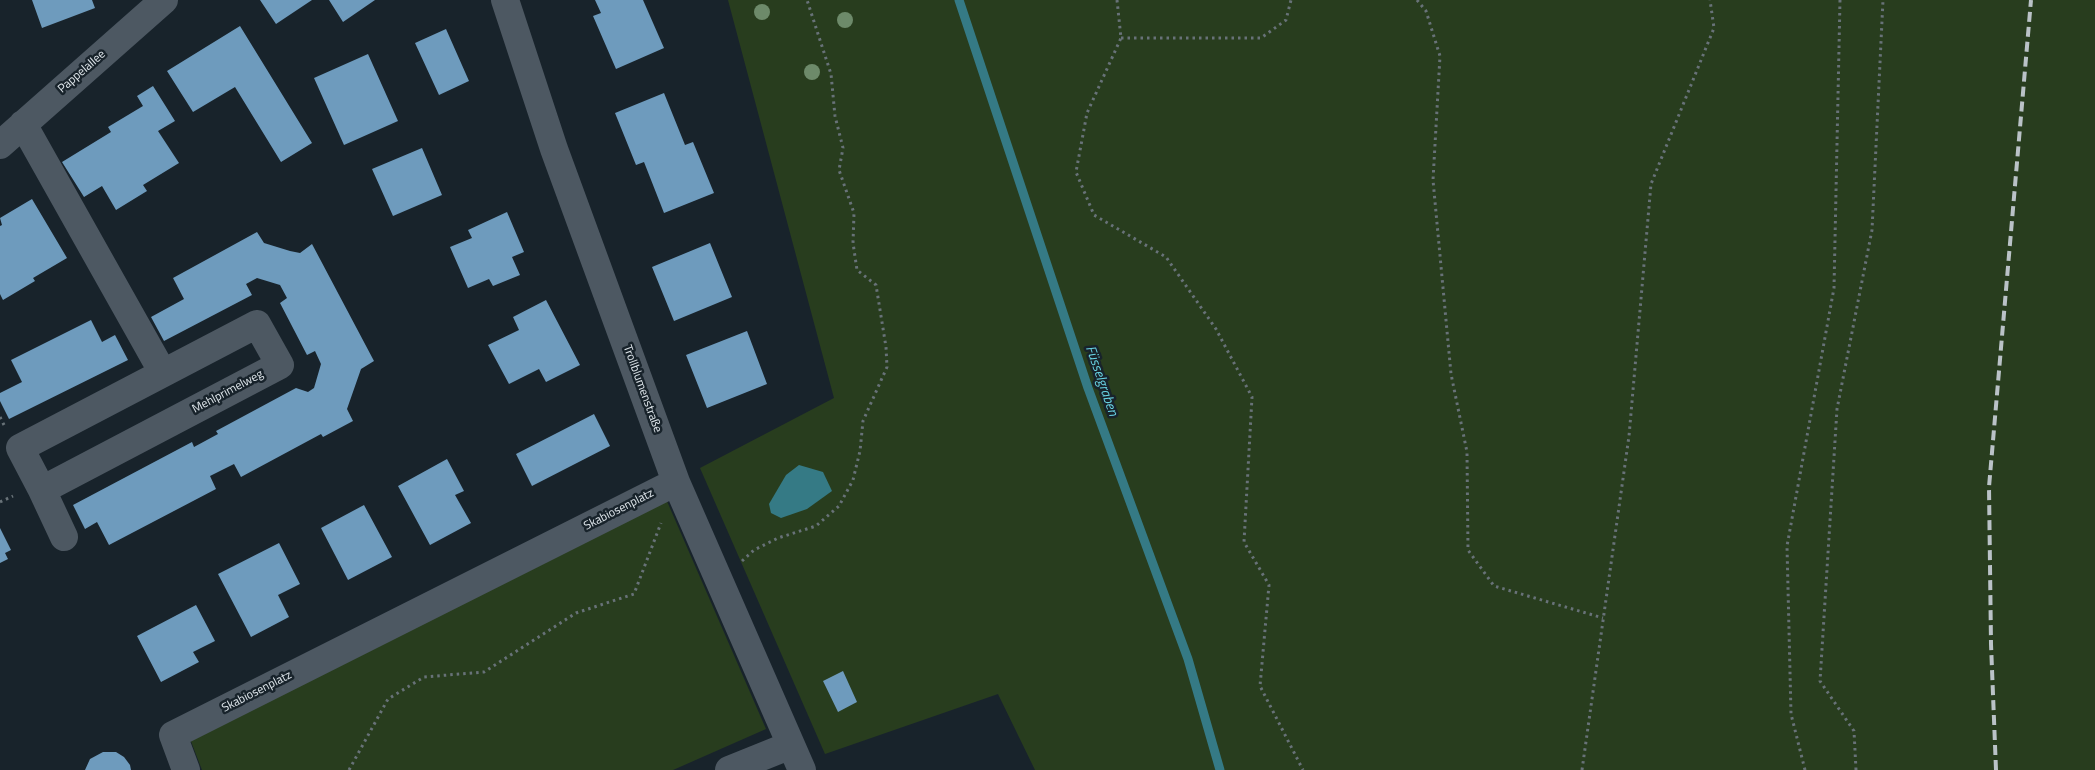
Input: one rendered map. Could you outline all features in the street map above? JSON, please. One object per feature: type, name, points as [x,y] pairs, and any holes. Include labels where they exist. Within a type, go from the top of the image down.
[{"type":"street","name":"Pappelallee","points":[[0,145],[164,0]]},
{"type":"street","name":"Trollblumenstraße","points":[[505,0],[554,149],[676,482],[802,770]]},
{"type":"street","points":[[23,124],[164,373]]},
{"type":"street","name":"Mehlprimelweg","points":[[42,490],[280,365],[257,324],[20,448],[64,537]]},
{"type":"street","name":"Skabiosenplatz","points":[[186,770],[173,735],[676,482]]},
{"type":"street","points":[[729,770],[791,745]]},
{"type":"path","points":[[720,582],[754,550],[778,538],[816,526],[840,506],[853,480],[860,451],[863,421],[887,367],[886,347],[876,285],[857,270],[853,244],[854,213],[840,170],[843,148],[835,116],[832,74],[807,0]]},
{"type":"path","points":[[1117,0],[1121,38],[1087,113],[1076,172],[1094,215],[1166,257],[1216,329],[1252,396],[1244,542],[1269,584],[1260,686],[1303,770]]},
{"type":"path","points":[[1121,38],[1261,38],[1286,20],[1292,0]]},
{"type":"path","points":[[1417,0],[1426,11],[1440,56],[1433,180],[1450,374],[1467,452],[1468,550],[1494,586],[1603,618]]},
{"type":"path","points":[[1582,770],[1629,436],[1651,184],[1714,28],[1710,0]]},
{"type":"path","points":[[1805,770],[1791,714],[1787,546],[1834,288],[1840,0]]},
{"type":"path","points":[[1856,770],[1854,731],[1820,681],[1837,409],[1872,230],[1883,0]]},
{"type":"path","name":"Skabiosenplatz","points":[[349,770],[388,699],[424,676],[484,672],[576,613],[634,594],[676,482]]},
{"type":"green space","points":[[728,0],[2095,0],[2095,770],[1035,770],[998,694],[825,754],[700,468],[834,398]]},
{"type":"green space","points":[[666,499],[766,729],[673,770],[202,770],[189,736]]},
{"type":"water","points":[[799,465],[823,472],[832,491],[807,509],[781,518],[771,513],[769,504],[786,475]]},
{"type":"building","points":[[32,0],[92,0],[95,8],[42,28]]},
{"type":"building","points":[[260,0],[312,0],[276,24]]},
{"type":"building","points":[[329,0],[375,0],[343,22]]},
{"type":"building","points":[[595,0],[643,0],[664,48],[616,69],[593,16],[601,13]]},
{"type":"building","points":[[240,26],[312,143],[281,162],[235,87],[193,112],[167,71]]},
{"type":"building","points":[[446,29],[469,81],[439,95],[415,43]]},
{"type":"building","points":[[368,54],[398,121],[344,145],[314,78]]},
{"type":"building","points":[[153,86],[175,121],[158,131],[179,163],[143,185],[147,191],[116,210],[102,186],[84,197],[62,162],[111,132],[108,127],[143,106],[137,96]]},
{"type":"building","points":[[664,93],[685,145],[693,142],[714,193],[664,213],[644,162],[636,165],[615,113]]},
{"type":"building","points":[[422,148],[442,195],[393,216],[372,169]]},
{"type":"building","points":[[32,199],[67,258],[33,278],[35,281],[3,300],[0,294],[0,226],[2,225],[0,218]]},
{"type":"building","points":[[507,212],[524,252],[512,257],[520,275],[493,286],[489,279],[468,288],[450,247],[472,238],[468,230]]},
{"type":"building","points":[[257,232],[264,243],[290,251],[300,253],[312,244],[374,361],[361,369],[347,409],[353,421],[323,437],[321,434],[241,477],[234,464],[210,476],[216,489],[109,545],[97,522],[85,529],[73,505],[192,442],[194,447],[218,434],[216,431],[296,388],[308,392],[314,388],[321,364],[315,351],[307,355],[280,303],[287,298],[280,285],[257,278],[246,284],[252,295],[164,341],[151,317],[184,299],[173,278]]},
{"type":"building","points":[[710,243],[732,297],[674,321],[652,267]]},
{"type":"building","points":[[546,300],[580,365],[546,382],[539,369],[509,384],[488,345],[519,330],[513,317]]},
{"type":"building","points":[[91,320],[102,342],[115,335],[128,360],[9,419],[0,401],[0,393],[22,382],[11,360]]},
{"type":"building","points":[[747,331],[767,384],[707,408],[686,355]]},
{"type":"building","points":[[594,414],[610,446],[532,486],[516,454]]},
{"type":"building","points":[[447,459],[464,491],[455,495],[471,523],[430,545],[398,486]]},
{"type":"building","points":[[364,505],[392,557],[348,580],[321,528]]},
{"type":"building","points":[[0,528],[11,550],[5,553],[8,559],[0,563]]},
{"type":"building","points":[[279,543],[300,584],[278,595],[289,617],[251,637],[218,574]]},
{"type":"building","points":[[196,605],[215,641],[193,652],[199,662],[161,682],[137,636]]},
{"type":"building","points":[[843,671],[857,702],[838,712],[823,681]]},
{"type":"building","points":[[103,752],[116,752],[124,757],[131,770],[85,770],[90,759]]},
{"type":"waterway","name":"Füsselgraben","points":[[959,0],[1088,388],[1188,659],[1220,770]]},
{"type":"railway","points":[[1996,770],[1991,644],[1989,487],[2031,0]]}]
